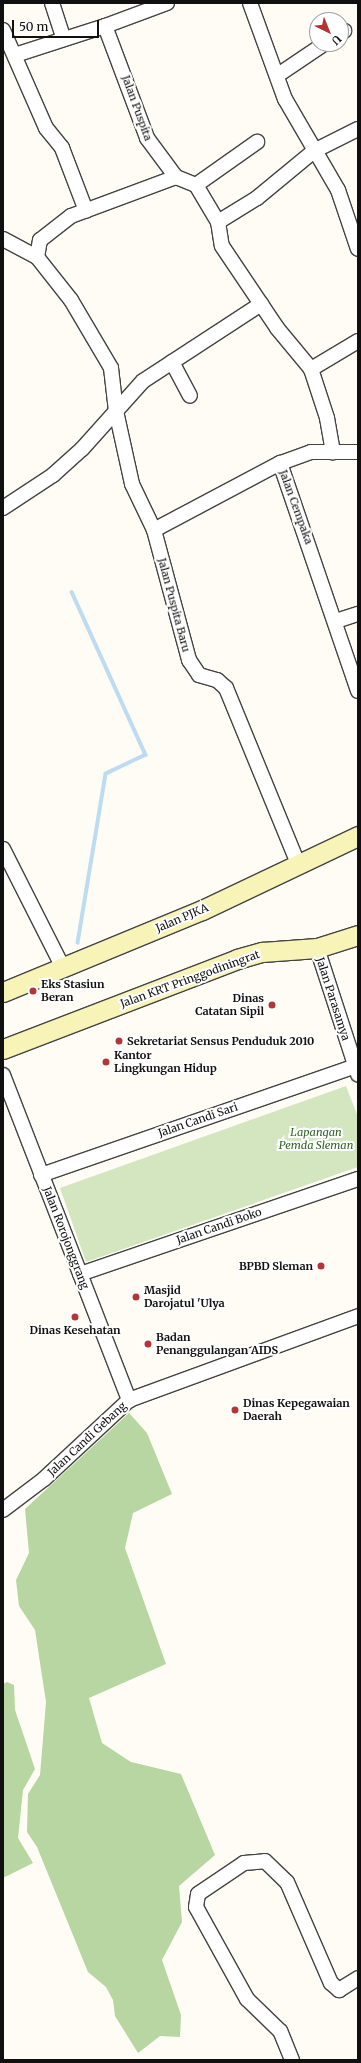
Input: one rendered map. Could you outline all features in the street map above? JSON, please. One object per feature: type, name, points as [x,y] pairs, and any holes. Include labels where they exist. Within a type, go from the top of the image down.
[{"type":"main road","name":"Jalan PJKA","points":[[3,992],[299,866],[358,836]]},
{"type":"main road","name":"Jalan KRT Pringgodiningrat","points":[[3,1049],[237,959],[262,952],[316,948],[358,935]]},
{"type":"street","points":[[52,3],[64,39]]},
{"type":"street","points":[[15,56],[105,26],[167,3]]},
{"type":"street","points":[[250,3],[278,75],[285,99],[338,190],[358,249]]},
{"type":"street","name":"Jalan Puspita","points":[[105,26],[147,138],[176,177]]},
{"type":"street","points":[[3,30],[46,128],[62,148],[86,211]]},
{"type":"street","points":[[278,75],[312,52]]},
{"type":"street","points":[[218,222],[257,198],[314,151],[358,129]]},
{"type":"street","points":[[196,184],[258,142]]},
{"type":"street","points":[[3,239],[38,257],[40,240],[50,230],[86,211],[176,177],[196,184],[218,222],[222,246],[261,304],[311,370],[327,418],[333,452]]},
{"type":"street","name":"Jalan Puspita Baru","points":[[38,257],[71,300],[111,368],[116,411],[132,484],[154,530],[189,660],[199,675],[217,680],[226,688],[299,866]]},
{"type":"street","points":[[3,508],[53,475],[102,430],[116,411],[143,381],[261,304]]},
{"type":"street","points":[[311,370],[358,341]]},
{"type":"street","points":[[172,362],[190,396]]},
{"type":"street","name":"Jalan Cempaka","points":[[358,452],[311,452],[280,463],[336,621],[358,691]]},
{"type":"street","points":[[154,530],[280,463]]},
{"type":"street","points":[[336,621],[358,614]]},
{"type":"street","points":[[3,849],[62,968]]},
{"type":"street","name":"Jalan Parasamya","points":[[316,948],[356,1070]]},
{"type":"street","name":"Jalan Candi Sari","points":[[41,1175],[356,1070]]},
{"type":"street","name":"Jalan Rorojonggrang","points":[[3,1075],[129,1400]]},
{"type":"street","name":"Jalan Candi Boko","points":[[80,1274],[358,1179]]},
{"type":"street","name":"Jalan Candi Gebang","points":[[3,1510],[44,1479],[129,1400],[358,1316]]},
{"type":"street","points":[[292,2060],[280,2031],[247,1999],[196,1907],[198,1894],[244,1863],[265,1861],[287,1882],[331,1983],[339,1990],[358,1978]]},
{"type":"green space","name":"Lapangan Pemda Sleman","points":[[346,1086],[358,1117],[358,1167],[86,1262],[60,1188]]},
{"type":"green space","points":[[129,1413],[147,1433],[172,1494],[133,1513],[125,1548],[166,1664],[89,1698],[102,1743],[131,1762],[181,1774],[215,1855],[179,1886],[182,1922],[162,1960],[181,2015],[180,2037],[160,2036],[138,2053],[115,2016],[113,2000],[106,1987],[88,1972],[37,1847],[27,1832],[28,1794],[40,1775],[46,1702],[35,1630],[19,1606],[16,1580],[29,1553],[25,1509]]},
{"type":"green space","points":[[7,1682],[14,1685],[15,1710],[35,1769],[23,1790],[18,1838],[33,1863],[3,1878],[3,1684]]},
{"type":"waterway","points":[[72,592],[146,755],[106,774],[78,943]]},
{"type":"place","name":"Eks Stasiun Beran","points":[[33,991]]},
{"type":"place","name":"Dinas Catatan Sipil","points":[[272,1005]]},
{"type":"place","name":"Sekretariat Sensus Penduduk 2010","points":[[119,1041]]},
{"type":"place","name":"Kantor Lingkungan Hidup","points":[[106,1062]]},
{"type":"place","name":"BPBD Sleman","points":[[321,1266]]},
{"type":"place","name":"Masjid Darojatul 'Ulya","points":[[136,1297]]},
{"type":"place","name":"Dinas Kesehatan","points":[[75,1317]]},
{"type":"place","name":"Badan Penanggulangan AIDS","points":[[148,1344]]},
{"type":"place","name":"Dinas Kepegawaian Daerah","points":[[235,1410]]}]
